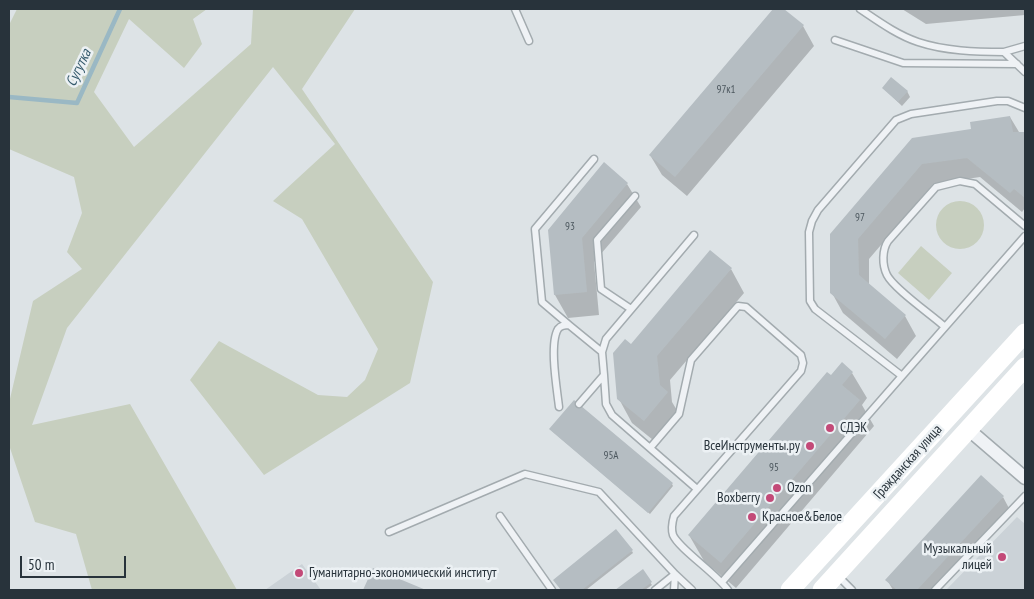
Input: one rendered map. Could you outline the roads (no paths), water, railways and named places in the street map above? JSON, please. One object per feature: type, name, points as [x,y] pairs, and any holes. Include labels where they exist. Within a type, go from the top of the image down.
[{"type":"main road","name":"Гражданская улица","points":[[790,590],[1025,333]]},
{"type":"main road","name":"Гражданская улица","points":[[822,590],[1025,367]]},
{"type":"main road","points":[[952,414],[968,429]]},
{"type":"street","points":[[968,429],[1025,478]]},
{"type":"lane","points":[[515,9],[529,40]]},
{"type":"lane","points":[[860,9],[888,28],[918,42],[956,49],[1004,52],[1025,46]]},
{"type":"lane","points":[[835,40],[903,63],[1017,64]]},
{"type":"lane","points":[[1004,52],[1025,72]]},
{"type":"lane","points":[[902,376],[812,304],[809,293],[809,232],[812,221],[818,210],[886,130],[901,117],[997,101],[1008,101],[1025,108]]},
{"type":"lane","points":[[594,159],[535,229],[542,302],[602,352]]},
{"type":"lane","points":[[946,327],[887,276],[884,267],[884,253],[888,241],[936,187],[960,181],[974,184],[1025,226]]},
{"type":"lane","points":[[631,309],[601,289],[597,240],[636,196]]},
{"type":"lane","points":[[694,235],[606,339],[602,352],[609,411],[697,490]]},
{"type":"lane","points":[[722,582],[1025,236]]},
{"type":"lane","points":[[650,448],[679,414],[691,360],[736,308],[746,307],[801,355],[802,367],[674,516],[672,523],[673,535],[728,590]]},
{"type":"lane","points":[[559,407],[555,343],[558,330],[564,325],[569,325]]},
{"type":"lane","points":[[579,404],[604,376]]},
{"type":"lane","points":[[389,532],[525,474],[599,492],[692,590]]},
{"type":"lane","points":[[935,590],[1025,496]]},
{"type":"lane","points":[[500,516],[552,590]]},
{"type":"lane","points":[[655,590],[675,574]]},
{"type":"lane","points":[[674,590],[675,574]]},
{"type":"lane","points":[[836,575],[852,590]]},
{"type":"waterway","name":"Сугутка","points":[[9,97],[77,103],[120,9]]},
{"type":"place","name":"СДЭК","points":[[830,428]]},
{"type":"place","name":"ВсеИнструменты.ру","points":[[810,446]]},
{"type":"place","name":"Ozon","points":[[777,488]]},
{"type":"place","name":"Boxberry","points":[[770,498]]},
{"type":"place","name":"Красное&Белое","points":[[752,517]]},
{"type":"place","name":"Музыкальный лицей","points":[[1002,557]]},
{"type":"place","name":"Гуманитарно-экономический институт","points":[[299,573]]}]
